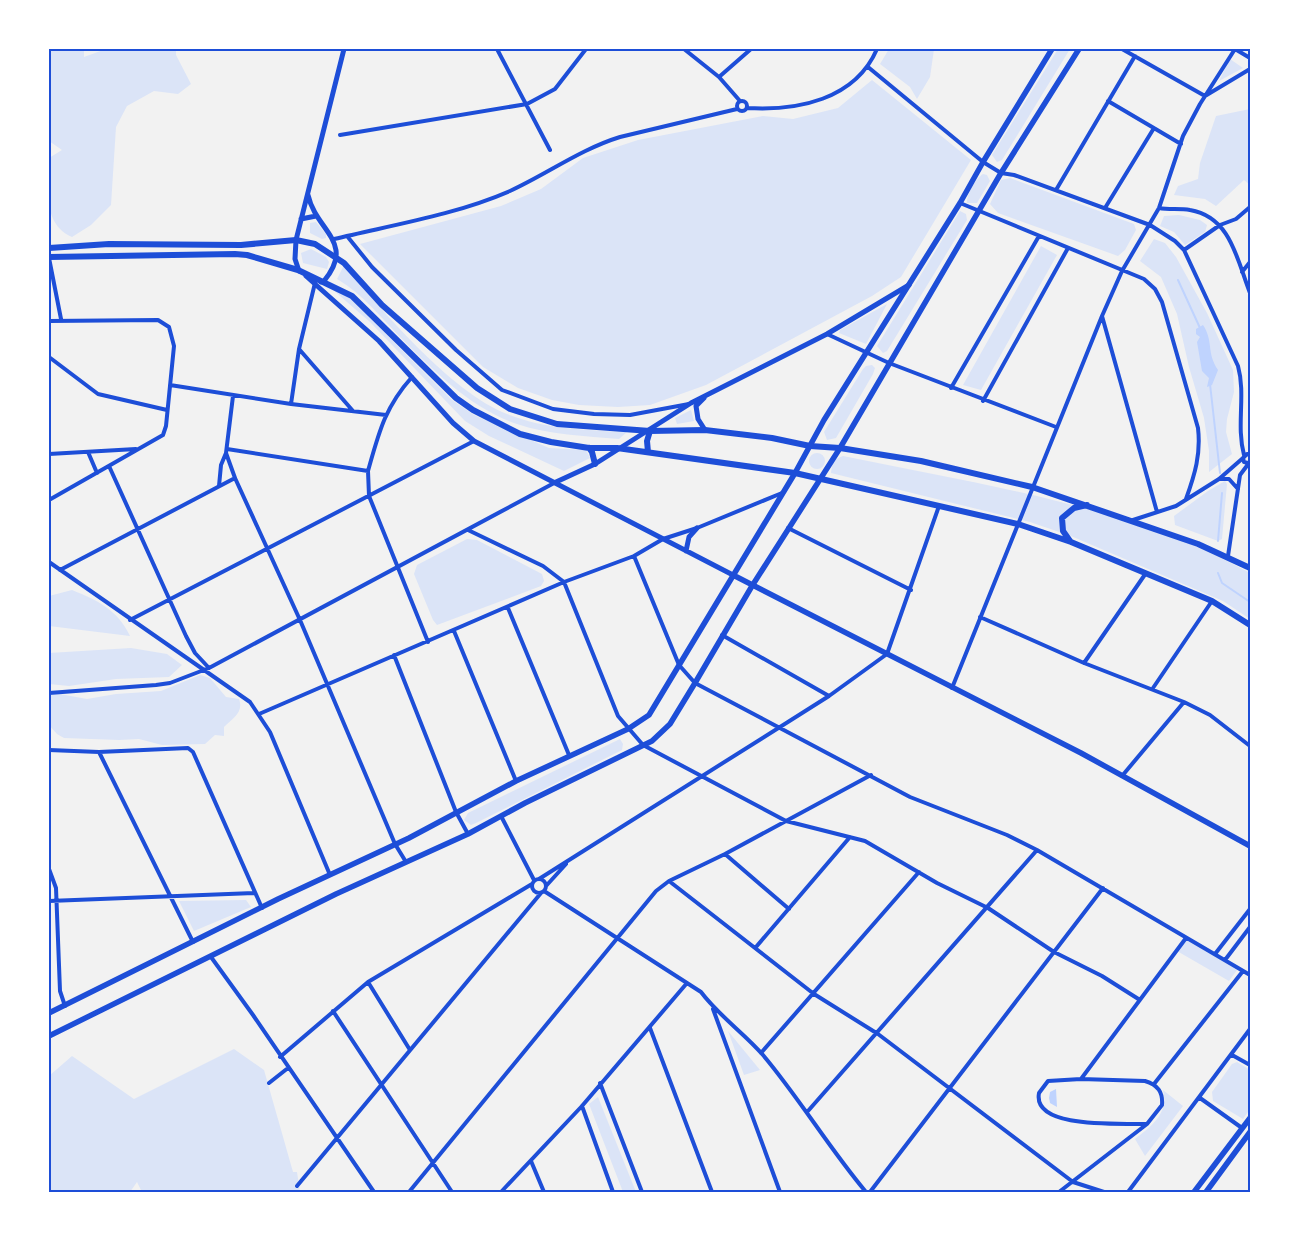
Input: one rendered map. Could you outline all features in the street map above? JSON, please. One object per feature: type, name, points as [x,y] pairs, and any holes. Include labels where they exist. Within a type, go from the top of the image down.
[{"type":"main road","points":[[49,1013],[643,720],[654,709],[810,446],[960,203],[1052,49]]},
{"type":"main road","points":[[49,1036],[406,862],[468,834],[643,745],[665,730],[752,586],[840,448],[1001,173],[1079,49]]},
{"type":"main road","points":[[49,248],[109,244],[241,245],[296,240],[315,244],[336,257],[382,305],[477,388],[502,404],[524,414],[558,424],[650,431],[705,430],[772,438],[810,446],[840,448],[921,461],[1032,487],[1088,505],[1228,556],[1250,568]]},
{"type":"main road","points":[[49,257],[235,254],[247,255],[298,270],[352,296],[374,315],[436,381],[473,410],[520,434],[588,448],[617,448],[795,473],[1018,524],[1071,542],[1212,601],[1250,624]]},
{"type":"main road","points":[[648,452],[647,441],[650,431]]},
{"type":"main road","points":[[588,448],[592,452],[595,464]]},
{"type":"main road","points":[[1071,542],[1063,531],[1062,518],[1074,508],[1088,505]]},
{"type":"main road","points":[[733,575],[1122,776],[1250,846]]},
{"type":"main road","points":[[1194,1192],[1250,1118]]},
{"type":"main road","points":[[1206,1192],[1250,1132]]},
{"type":"street","points":[[344,49],[296,240],[295,259],[298,270],[379,341],[413,376],[453,423],[474,440],[733,575]]},
{"type":"street","points":[[497,49],[550,150]]},
{"type":"street","points":[[340,135],[527,104],[555,88],[586,49]]},
{"type":"street","points":[[684,49],[719,77],[740,102],[746,103],[747,108]]},
{"type":"street","points":[[719,77],[751,49]]},
{"type":"street","points":[[334,239],[484,201],[533,180],[612,139],[737,109],[743,111],[747,108],[765,109],[807,105],[838,92],[868,67],[877,49]]},
{"type":"street","points":[[1122,49],[1205,96]]},
{"type":"street","points":[[952,688],[1102,316],[1122,271],[1159,208],[1180,144],[1205,96],[1235,49],[1250,58]]},
{"type":"street","points":[[1056,190],[1135,56]]},
{"type":"street","points":[[1244,71],[1250,64]]},
{"type":"street","points":[[868,67],[983,162],[1001,173],[1014,175],[1150,225],[1175,240],[1184,250],[1238,366],[1240,384],[1239,428],[1244,462],[1250,462]]},
{"type":"street","points":[[1205,96],[1250,69]]},
{"type":"street","points":[[737,109],[740,102]]},
{"type":"street","points":[[1108,102],[1180,144]]},
{"type":"street","points":[[1105,208],[1154,128]]},
{"type":"street","points":[[308,195],[311,209],[334,239],[336,257],[334,268],[324,281],[314,283]]},
{"type":"street","points":[[960,203],[1144,279],[1155,289],[1162,302],[1193,410],[1200,444],[1199,461],[1186,499]]},
{"type":"street","points":[[1184,250],[1220,225],[1236,219],[1250,207]]},
{"type":"street","points":[[1159,208],[1189,210],[1207,215],[1220,225],[1233,245],[1250,293]]},
{"type":"street","points":[[301,219],[316,216]]},
{"type":"street","points":[[347,236],[372,267],[456,350],[502,390],[553,409],[594,414],[641,414],[691,403]]},
{"type":"street","points":[[951,388],[1039,236]]},
{"type":"street","points":[[983,401],[1068,248]]},
{"type":"street","points":[[49,257],[61,319]]},
{"type":"street","points":[[1242,272],[1250,262]]},
{"type":"street","points":[[291,404],[299,349],[314,283]]},
{"type":"street","points":[[49,693],[156,685],[209,668],[556,482],[595,464],[617,448],[650,431],[691,403],[827,334],[909,285]]},
{"type":"street","points":[[1102,316],[1157,512]]},
{"type":"street","points":[[49,321],[61,319],[149,319],[167,324],[174,346],[163,435],[49,500]]},
{"type":"street","points":[[827,334],[889,363],[983,401],[1056,427]]},
{"type":"street","points":[[299,349],[353,411]]},
{"type":"street","points":[[49,357],[98,394],[167,410]]},
{"type":"street","points":[[413,376],[392,401],[386,415],[368,470],[369,496],[428,642]]},
{"type":"street","points":[[170,385],[233,396],[386,415]]},
{"type":"street","points":[[705,430],[698,420],[696,406],[707,394]]},
{"type":"street","points":[[219,486],[222,465],[227,451],[233,396]]},
{"type":"street","points":[[130,620],[474,440]]},
{"type":"street","points":[[49,454],[139,449]]},
{"type":"street","points":[[227,451],[368,470]]},
{"type":"street","points":[[227,451],[235,478],[328,684],[395,844],[406,862]]},
{"type":"street","points":[[88,452],[97,472]]},
{"type":"street","points":[[1132,521],[1176,506],[1219,479],[1243,456],[1250,455]]},
{"type":"street","points":[[1228,556],[1240,474],[1250,462]]},
{"type":"street","points":[[109,466],[196,654],[209,668]]},
{"type":"street","points":[[60,570],[235,478]]},
{"type":"street","points":[[1219,479],[1229,479],[1238,489]]},
{"type":"street","points":[[259,714],[508,608],[564,582],[634,556],[663,539],[697,528],[784,492]]},
{"type":"street","points":[[280,1057],[368,982],[569,860],[829,696],[887,654],[939,506]]},
{"type":"street","points":[[686,551],[690,536],[697,528]]},
{"type":"street","points":[[788,528],[911,590]]},
{"type":"street","points":[[468,530],[543,566],[564,582],[620,720],[643,745],[786,821],[865,841],[988,908],[1054,952],[1102,976],[1140,1000]]},
{"type":"street","points":[[634,556],[679,665],[695,683],[910,797],[1006,835],[1037,850],[1250,975]]},
{"type":"street","points":[[49,562],[202,671],[250,702],[270,732],[330,875]]},
{"type":"street","points":[[1084,663],[1146,573]]},
{"type":"street","points":[[1152,688],[1212,601]]},
{"type":"street","points":[[508,608],[569,755]]},
{"type":"street","points":[[980,617],[1084,663],[1184,702],[1210,715],[1250,746]]},
{"type":"street","points":[[454,631],[516,781]]},
{"type":"street","points":[[722,635],[829,696]]},
{"type":"street","points":[[394,655],[456,812],[468,834]]},
{"type":"street","points":[[1122,776],[1184,702]]},
{"type":"street","points":[[49,750],[99,752],[188,748],[193,752],[262,908]]},
{"type":"street","points":[[99,752],[193,942]]},
{"type":"street","points":[[409,1192],[619,939],[643,906],[669,880],[725,854],[871,775]]},
{"type":"street","points":[[501,816],[535,881],[534,891],[544,890],[701,992],[712,1006],[761,1053],[808,1111],[836,1156],[868,1192],[951,1088],[1104,888]]},
{"type":"street","points":[[756,947],[850,837]]},
{"type":"street","points":[[808,1111],[878,1034],[1037,850]]},
{"type":"street","points":[[725,854],[789,909]]},
{"type":"street","points":[[297,1186],[569,860]]},
{"type":"street","points":[[49,869],[58,900],[60,991],[65,1006]]},
{"type":"street","points":[[761,1053],[919,872]]},
{"type":"street","points":[[535,881],[543,880],[544,890]]},
{"type":"street","points":[[669,880],[814,994],[878,1034],[1073,1182],[1104,1192]]},
{"type":"street","points":[[49,901],[254,893]]},
{"type":"street","points":[[1214,954],[1250,909]]},
{"type":"street","points":[[1225,960],[1250,926]]},
{"type":"street","points":[[1081,1079],[1186,938]]},
{"type":"street","points":[[211,957],[253,1014],[280,1057],[374,1192]]},
{"type":"street","points":[[1154,1084],[1243,971]]},
{"type":"street","points":[[368,982],[410,1050]]},
{"type":"street","points":[[501,1192],[582,1106],[687,983]]},
{"type":"street","points":[[712,1006],[780,1192]]},
{"type":"street","points":[[332,1011],[452,1192]]},
{"type":"street","points":[[650,1028],[712,1192]]},
{"type":"street","points":[[1128,1192],[1250,1029]]},
{"type":"street","points":[[1232,1055],[1250,1065]]},
{"type":"street","points":[[268,1083],[288,1068]]},
{"type":"street","points":[[1059,1192],[1147,1124],[1162,1105],[1160,1091],[1154,1084],[1145,1081],[1081,1079],[1048,1082],[1039,1093],[1038,1100],[1044,1112],[1064,1120],[1147,1124]]},
{"type":"street","points":[[600,1083],[642,1192]]},
{"type":"street","points":[[1200,1098],[1242,1128]]},
{"type":"street","points":[[582,1106],[613,1192]]},
{"type":"street","points":[[531,1161],[544,1192]]},
{"type":"shaded area","points":[[49,49],[84,49],[84,57],[106,49],[176,49],[176,55],[191,84],[178,94],[154,91],[127,106],[116,127],[111,205],[91,225],[72,237],[62,231],[55,223],[49,203],[49,158],[62,150],[49,141]]},
{"type":"shaded area","points":[[889,49],[934,49],[930,77],[917,99],[910,87],[880,64]]},
{"type":"shaded area","points":[[1058,49],[1070,49],[1002,160],[997,162],[992,155]]},
{"type":"shaded area","points":[[1230,59],[1243,68],[1219,81]]},
{"type":"shaded area","points":[[872,80],[971,160],[901,277],[872,296],[706,385],[650,405],[618,407],[579,405],[552,400],[518,388],[483,367],[360,244],[501,206],[541,189],[583,158],[638,140],[763,116],[793,119],[838,108]]},
{"type":"shaded area","points":[[1250,109],[1250,185],[1244,180],[1216,206],[1205,199],[1174,195],[1178,186],[1198,179],[1200,163],[1216,116]]},
{"type":"shaded area","points":[[983,174],[987,175],[990,181],[977,203],[967,203],[972,187]]},
{"type":"shaded area","points":[[1010,178],[1134,224],[1136,230],[1125,250],[1118,256],[998,213],[990,204],[1001,180]]},
{"type":"shaded area","points":[[960,211],[966,214],[967,220],[887,351],[883,353],[877,346]]},
{"type":"shaded area","points":[[1179,215],[1200,220],[1207,225],[1205,232],[1185,245],[1174,232],[1160,226],[1164,216]]},
{"type":"shaded area","points":[[316,222],[326,234],[326,238],[322,239],[310,233],[310,223]]},
{"type":"shaded area","points":[[1154,239],[1165,243],[1176,257],[1207,313],[1233,370],[1234,392],[1227,419],[1226,432],[1232,454],[1209,472],[1209,451],[1204,418],[1189,367],[1177,314],[1161,277],[1140,261]]},
{"type":"shaded area","points":[[1041,246],[1057,255],[981,390],[963,385]]},
{"type":"shaded area","points":[[311,249],[326,257],[329,262],[327,269],[303,263],[301,253]]},
{"type":"shaded area","points":[[344,265],[378,305],[419,348],[463,388],[485,403],[507,414],[536,423],[566,428],[627,432],[619,439],[555,433],[517,424],[485,409],[470,400],[442,377],[364,300],[337,279]]},
{"type":"shaded area","points":[[332,289],[350,298],[452,400],[474,415],[549,448],[586,450],[590,458],[564,471],[489,436],[465,421],[370,322]]},
{"type":"shaded area","points":[[887,304],[866,344],[839,333],[840,330]]},
{"type":"shaded area","points":[[872,365],[875,368],[873,374],[836,438],[827,440],[824,432],[863,369],[866,366]]},
{"type":"shaded area","points":[[691,410],[694,421],[677,424],[675,418]]},
{"type":"shaded area","points":[[814,453],[820,453],[825,458],[823,467],[814,469],[809,464],[809,458]]},
{"type":"shaded area","points":[[843,456],[1051,499],[1103,513],[1202,549],[1250,573],[1250,619],[1223,601],[1071,536],[1030,522],[831,473],[834,462]]},
{"type":"shaded area","points":[[1225,481],[1227,484],[1222,539],[1218,541],[1175,525],[1174,516]]},
{"type":"shaded area","points":[[467,539],[477,540],[542,574],[544,581],[541,586],[437,625],[433,620],[414,574],[417,565]]},
{"type":"shaded area","points":[[72,590],[106,607],[119,619],[130,636],[49,626],[49,596]]},
{"type":"shaded area","points":[[131,648],[167,654],[182,665],[169,677],[116,679],[69,686],[49,684],[49,653]]},
{"type":"shaded area","points":[[200,675],[210,678],[226,697],[239,699],[240,704],[237,714],[224,727],[224,736],[215,735],[205,744],[162,745],[139,739],[64,738],[57,734],[49,725],[49,692],[87,699],[116,694],[161,691]]},
{"type":"shaded area","points":[[620,739],[623,744],[622,750],[476,823],[471,825],[464,820],[468,813]]},
{"type":"shaded area","points":[[246,900],[251,907],[194,931],[179,901]]},
{"type":"shaded area","points":[[1186,939],[1237,970],[1229,981],[1177,951]]},
{"type":"shaded area","points":[[728,1031],[760,1070],[744,1075]]},
{"type":"shaded area","points":[[234,1049],[264,1070],[293,1172],[297,1172],[300,1192],[142,1192],[137,1182],[130,1192],[49,1192],[49,1076],[72,1056],[134,1099]]},
{"type":"shaded area","points":[[1237,1062],[1250,1070],[1250,1109],[1243,1119],[1213,1101],[1212,1092],[1232,1064]]},
{"type":"shaded area","points":[[1163,1090],[1183,1106],[1145,1156],[1135,1139],[1158,1118],[1164,1106]]},
{"type":"shaded area","points":[[598,1097],[636,1192],[623,1192],[589,1104]]},
{"type":"water","points":[[1203,325],[1208,337],[1214,364],[1218,370],[1212,385],[1207,387],[1209,378],[1202,371],[1197,342],[1200,337],[1196,334],[1196,329]]},
{"type":"water","points":[[1056,1089],[1057,1107],[1050,1103],[1049,1098],[1050,1092]]},
{"type":"waterway","points":[[1178,280],[1200,328]]},
{"type":"waterway","points":[[1210,384],[1220,473]]},
{"type":"waterway","points":[[1218,541],[1222,493]]},
{"type":"waterway","points":[[1218,573],[1222,583],[1250,602]]}]
